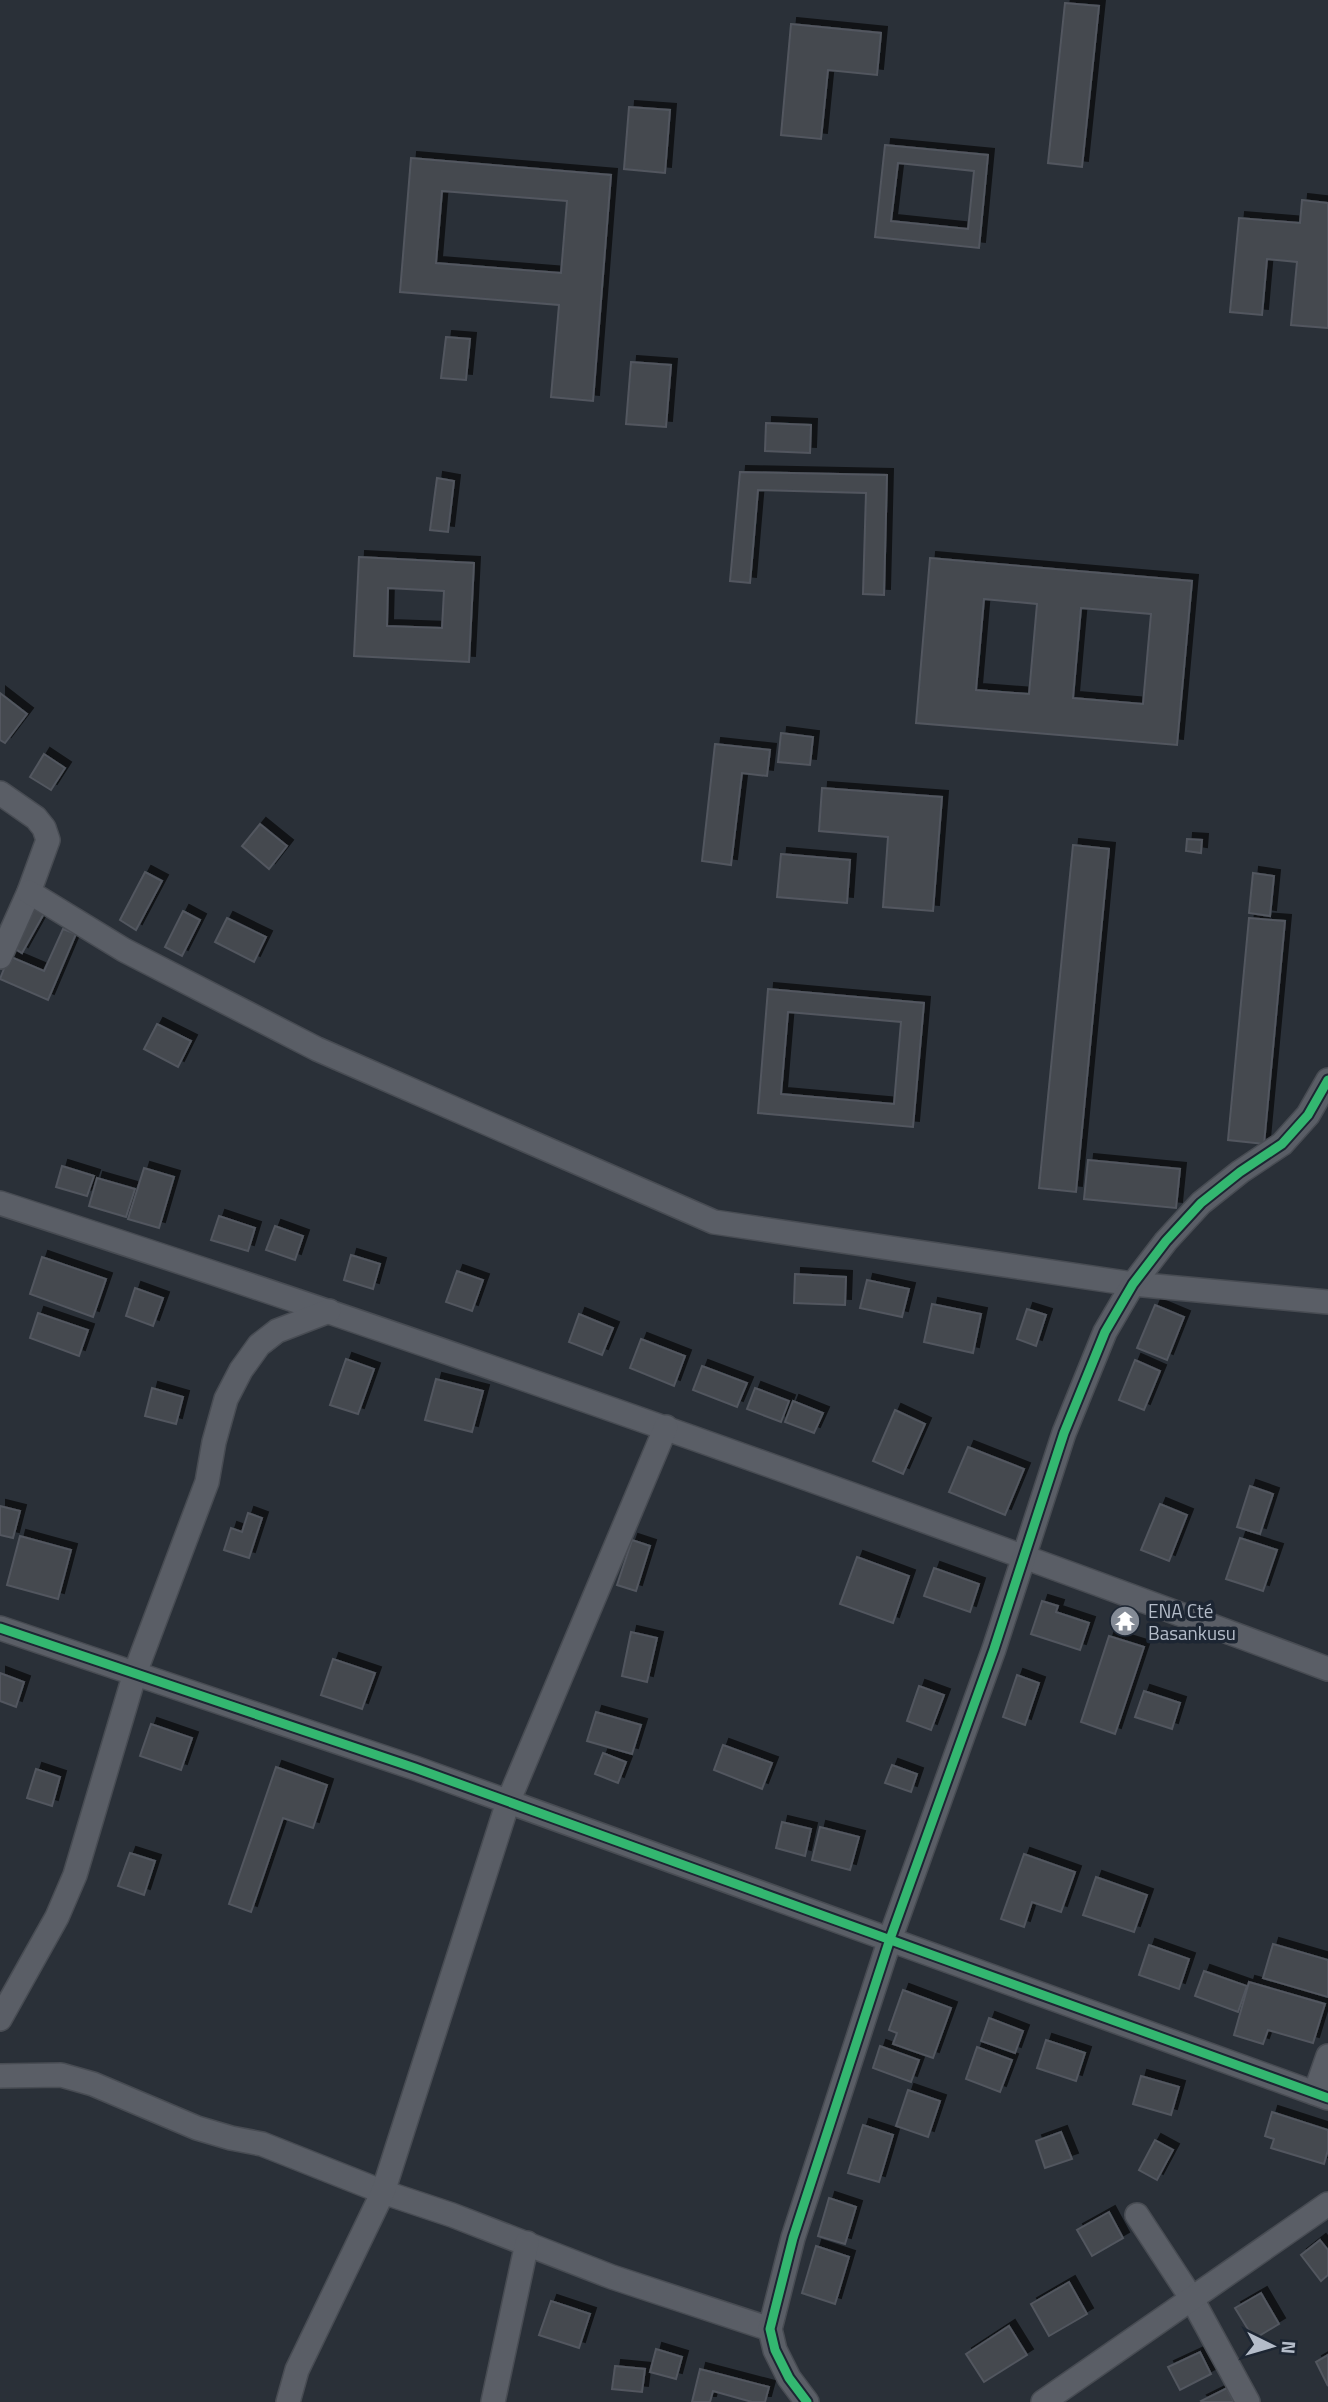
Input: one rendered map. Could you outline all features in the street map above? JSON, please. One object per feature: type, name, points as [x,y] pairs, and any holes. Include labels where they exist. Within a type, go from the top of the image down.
[{"type":"street","points":[[0,793],[36,818],[44,828],[48,840],[29,892],[0,957]]},
{"type":"street","points":[[29,892],[124,950],[317,1049],[714,1222],[1133,1284],[1328,1302]]},
{"type":"street","points":[[807,2402],[789,2378],[775,2350],[770,2329],[793,2238],[890,1940],[994,1648],[1069,1421],[1105,1332],[1133,1284],[1166,1241],[1201,1203],[1282,1144],[1308,1115],[1328,1080]]},
{"type":"street","points":[[0,1203],[329,1311],[666,1427],[1328,1669]]},
{"type":"street","points":[[0,2019],[57,1917],[75,1875],[135,1674],[206,1482],[226,1399],[241,1370],[259,1345],[277,1331],[329,1311]]},
{"type":"street","points":[[288,2402],[297,2370],[383,2192],[508,1802],[666,1427]]},
{"type":"street","points":[[0,1628],[508,1802],[1322,2095],[1328,2056]]},
{"type":"street","points":[[0,2076],[61,2075],[93,2084],[197,2128],[262,2144],[612,2277],[770,2329]]},
{"type":"street","points":[[1043,2402],[1328,2204]]},
{"type":"street","points":[[1137,2215],[1192,2299],[1248,2402]]},
{"type":"street","points":[[493,2402],[527,2243]]},
{"type":"building","points":[[1065,3],[1099,6],[1082,167],[1048,163]]},
{"type":"building","points":[[791,24],[881,33],[877,75],[828,70],[821,139],[781,135]]},
{"type":"building","points":[[629,107],[670,110],[665,173],[624,169]]},
{"type":"building","points":[[885,145],[988,155],[979,248],[875,237]],"holes":[[[898,163],[974,171],[968,229],[891,221]]]},
{"type":"building","points":[[411,158],[611,175],[593,401],[551,397],[559,305],[400,292]],"holes":[[[442,191],[567,201],[561,273],[436,263]]]},
{"type":"building","points":[[1302,200],[1328,203],[1328,328],[1291,325],[1297,262],[1267,259],[1262,315],[1230,312],[1239,218],[1300,223]]},
{"type":"building","points":[[446,337],[470,339],[466,380],[441,378]]},
{"type":"building","points":[[631,362],[671,365],[666,427],[626,424]]},
{"type":"building","points":[[766,423],[811,425],[810,453],[765,451]]},
{"type":"building","points":[[740,472],[887,475],[884,595],[863,594],[866,493],[758,490],[750,583],[730,581]]},
{"type":"building","points":[[437,478],[454,481],[448,532],[430,530]]},
{"type":"building","points":[[359,557],[474,563],[469,662],[354,656]],"holes":[[[388,588],[444,591],[442,628],[387,626]]]},
{"type":"building","points":[[930,558],[1192,581],[1177,745],[916,723]],"holes":[[[984,599],[1037,604],[1029,694],[976,690]],[[1081,608],[1151,614],[1143,704],[1073,698]]]},
{"type":"building","points":[[0,693],[27,714],[5,743],[0,740]]},
{"type":"building","points":[[781,733],[813,737],[810,765],[778,762]]},
{"type":"building","points":[[715,744],[770,750],[767,776],[742,773],[731,865],[702,861]]},
{"type":"building","points":[[44,754],[65,768],[51,790],[30,777]]},
{"type":"building","points":[[822,788],[942,797],[933,911],[883,907],[888,837],[819,831]]},
{"type":"building","points":[[260,824],[287,846],[269,869],[242,846]]},
{"type":"building","points":[[1187,839],[1202,840],[1201,853],[1186,851]]},
{"type":"building","points":[[1073,845],[1109,849],[1076,1192],[1039,1188]]},
{"type":"building","points":[[781,854],[850,860],[847,903],[777,897]]},
{"type":"building","points":[[145,872],[162,881],[136,930],[120,920]]},
{"type":"building","points":[[1253,873],[1274,876],[1270,916],[1249,913]]},
{"type":"building","points":[[31,901],[46,910],[22,953],[7,944]]},
{"type":"building","points":[[183,911],[200,920],[182,956],[165,947]]},
{"type":"building","points":[[227,918],[266,937],[254,962],[215,942]]},
{"type":"building","points":[[1249,918],[1285,921],[1264,1144],[1228,1140]]},
{"type":"building","points":[[63,929],[76,934],[48,1000],[0,979],[9,956],[44,971]]},
{"type":"building","points":[[768,989],[924,1003],[913,1127],[758,1113]],"holes":[[[788,1012],[901,1022],[894,1104],[781,1094]]]},
{"type":"building","points":[[157,1024],[191,1041],[178,1067],[144,1049]]},
{"type":"building","points":[[1088,1160],[1180,1169],[1176,1208],[1084,1199]]},
{"type":"building","points":[[62,1166],[94,1176],[87,1196],[56,1187]]},
{"type":"building","points":[[144,1168],[174,1177],[159,1228],[128,1219]]},
{"type":"building","points":[[97,1178],[135,1189],[126,1217],[89,1206]]},
{"type":"building","points":[[219,1216],[255,1228],[248,1251],[211,1240]]},
{"type":"building","points":[[275,1226],[303,1236],[295,1260],[266,1250]]},
{"type":"building","points":[[351,1255],[380,1264],[373,1289],[344,1280]]},
{"type":"building","points":[[42,1257],[106,1279],[93,1317],[30,1294]]},
{"type":"building","points":[[457,1271],[483,1280],[472,1311],[446,1302]]},
{"type":"building","points":[[795,1274],[846,1277],[845,1305],[794,1303]]},
{"type":"building","points":[[867,1280],[909,1289],[902,1317],[860,1308]]},
{"type":"building","points":[[135,1288],[163,1298],[153,1326],[126,1316]]},
{"type":"building","points":[[932,1304],[981,1314],[973,1353],[924,1342]]},
{"type":"building","points":[[1155,1305],[1184,1317],[1167,1360],[1137,1348]]},
{"type":"building","points":[[1027,1309],[1046,1315],[1036,1346],[1017,1339]]},
{"type":"building","points":[[38,1313],[88,1330],[79,1356],[30,1338]]},
{"type":"building","points":[[579,1314],[613,1328],[602,1355],[569,1342]]},
{"type":"building","points":[[641,1339],[685,1356],[674,1386],[630,1368]]},
{"type":"building","points":[[346,1359],[374,1369],[358,1414],[330,1405]]},
{"type":"building","points":[[1135,1360],[1160,1371],[1144,1410],[1119,1400]]},
{"type":"building","points":[[702,1366],[747,1383],[737,1407],[693,1390]]},
{"type":"building","points":[[436,1379],[483,1391],[472,1432],[425,1420]]},
{"type":"building","points":[[152,1388],[183,1397],[176,1424],[145,1416]]},
{"type":"building","points":[[755,1388],[789,1401],[781,1422],[747,1409]]},
{"type":"building","points":[[793,1401],[823,1413],[814,1433],[785,1422]]},
{"type":"building","points":[[895,1410],[925,1424],[903,1474],[873,1461]]},
{"type":"building","points":[[968,1447],[1024,1469],[1005,1515],[949,1492]]},
{"type":"building","points":[[1250,1486],[1273,1494],[1260,1534],[1237,1527]]},
{"type":"building","points":[[1160,1504],[1187,1515],[1169,1561],[1141,1550]]},
{"type":"building","points":[[0,1506],[20,1511],[13,1538],[0,1535]]},
{"type":"building","points":[[248,1513],[262,1518],[249,1558],[224,1550],[231,1528],[242,1532]]},
{"type":"building","points":[[20,1536],[71,1550],[58,1599],[7,1585]]},
{"type":"building","points":[[1240,1538],[1277,1550],[1263,1591],[1226,1579]]},
{"type":"building","points":[[632,1540],[650,1546],[636,1591],[617,1585]]},
{"type":"building","points":[[857,1557],[909,1576],[893,1623],[840,1604]]},
{"type":"building","points":[[934,1568],[979,1584],[970,1612],[924,1596]]},
{"type":"building","points":[[1042,1601],[1058,1606],[1056,1612],[1089,1623],[1080,1650],[1031,1634]]},
{"type":"building","points":[[631,1632],[657,1638],[647,1682],[622,1676]]},
{"type":"building","points":[[1109,1636],[1144,1647],[1115,1734],[1081,1722]]},
{"type":"building","points":[[333,1659],[375,1673],[362,1709],[321,1695]]},
{"type":"building","points":[[0,1673],[24,1682],[16,1707],[0,1701]]},
{"type":"building","points":[[1017,1675],[1039,1683],[1025,1725],[1003,1717]]},
{"type":"building","points":[[919,1686],[944,1695],[931,1730],[907,1721]]},
{"type":"building","points":[[1144,1691],[1180,1703],[1172,1729],[1135,1717]]},
{"type":"building","points":[[596,1712],[641,1725],[632,1754],[587,1741]]},
{"type":"building","points":[[151,1724],[192,1738],[181,1770],[140,1756]]},
{"type":"building","points":[[723,1745],[772,1763],[762,1789],[714,1770]]},
{"type":"building","points":[[603,1753],[626,1762],[618,1783],[595,1774]]},
{"type":"building","points":[[892,1765],[917,1774],[911,1792],[885,1783]]},
{"type":"building","points":[[276,1767],[327,1785],[313,1828],[283,1818],[251,1912],[229,1904]]},
{"type":"building","points":[[36,1769],[60,1777],[52,1806],[27,1798]]},
{"type":"building","points":[[782,1822],[811,1829],[805,1856],[776,1848]]},
{"type":"building","points":[[820,1827],[859,1837],[850,1870],[812,1860]]},
{"type":"building","points":[[130,1853],[155,1861],[144,1895],[118,1886]]},
{"type":"building","points":[[1024,1854],[1075,1872],[1061,1912],[1032,1902],[1024,1927],[1001,1919]]},
{"type":"building","points":[[1096,1877],[1147,1895],[1134,1932],[1083,1915]]},
{"type":"building","points":[[1273,1944],[1328,1960],[1328,1997],[1263,1978]]},
{"type":"building","points":[[1149,1945],[1189,1959],[1179,1989],[1139,1975]]},
{"type":"building","points":[[1204,1971],[1247,1986],[1238,2012],[1195,1996]]},
{"type":"building","points":[[1249,1982],[1325,2004],[1313,2043],[1268,2030],[1263,2044],[1234,2035]]},
{"type":"building","points":[[903,1990],[951,2008],[933,2058],[893,2044],[897,2033],[889,2030]]},
{"type":"building","points":[[989,2018],[1023,2031],[1015,2053],[981,2041]]},
{"type":"building","points":[[1046,2040],[1085,2053],[1076,2081],[1037,2068]]},
{"type":"building","points":[[880,2046],[919,2060],[911,2082],[873,2068]]},
{"type":"building","points":[[977,2047],[1012,2060],[1000,2092],[966,2079]]},
{"type":"building","points":[[1141,2076],[1179,2087],[1171,2115],[1133,2104]]},
{"type":"building","points":[[908,2090],[940,2101],[928,2137],[896,2126]]},
{"type":"building","points":[[1272,2112],[1328,2130],[1328,2150],[1324,2164],[1271,2148],[1274,2139],[1265,2136]]},
{"type":"building","points":[[863,2125],[893,2135],[879,2182],[848,2173]]},
{"type":"building","points":[[1061,2132],[1072,2159],[1045,2168],[1036,2141]]},
{"type":"building","points":[[1155,2140],[1173,2150],[1157,2180],[1139,2170]]},
{"type":"building","points":[[829,2198],[856,2207],[845,2244],[818,2236]]},
{"type":"building","points":[[1109,2212],[1123,2238],[1092,2256],[1077,2230]]},
{"type":"building","points":[[1320,2240],[1328,2250],[1328,2275],[1321,2281],[1301,2255]]},
{"type":"building","points":[[816,2246],[849,2257],[835,2304],[802,2293]]},
{"type":"building","points":[[1069,2282],[1087,2314],[1049,2336],[1031,2304]]},
{"type":"building","points":[[1261,2293],[1279,2324],[1254,2339],[1235,2308]]},
{"type":"building","points":[[551,2301],[590,2314],[579,2348],[539,2335]]},
{"type":"building","points":[[1009,2326],[1027,2355],[984,2382],[966,2354]]},
{"type":"building","points":[[656,2349],[682,2357],[676,2379],[650,2372]]},
{"type":"building","points":[[1200,2352],[1211,2374],[1180,2390],[1168,2367]]},
{"type":"building","points":[[1328,2355],[1328,2386],[1316,2362]]},
{"type":"building","points":[[615,2366],[645,2369],[642,2392],[612,2389]]},
{"type":"building","points":[[700,2369],[769,2387],[765,2402],[752,2402],[713,2391],[710,2402],[692,2402]]},
{"type":"building","points":[[1227,2388],[1234,2402],[1201,2401]]},
{"type":"cycle path","points":[[807,2402],[789,2378],[775,2350],[770,2329],[793,2238],[890,1939],[994,1649],[1064,1433],[1105,1332],[1133,1284],[1166,1241],[1201,1203],[1282,1144],[1308,1115],[1328,1080]]},
{"type":"cycle path","points":[[0,1628],[415,1768],[1328,2098]]},
{"type":"place","name":"ENA Cté Basankusu","points":[[1125,1621]]}]
